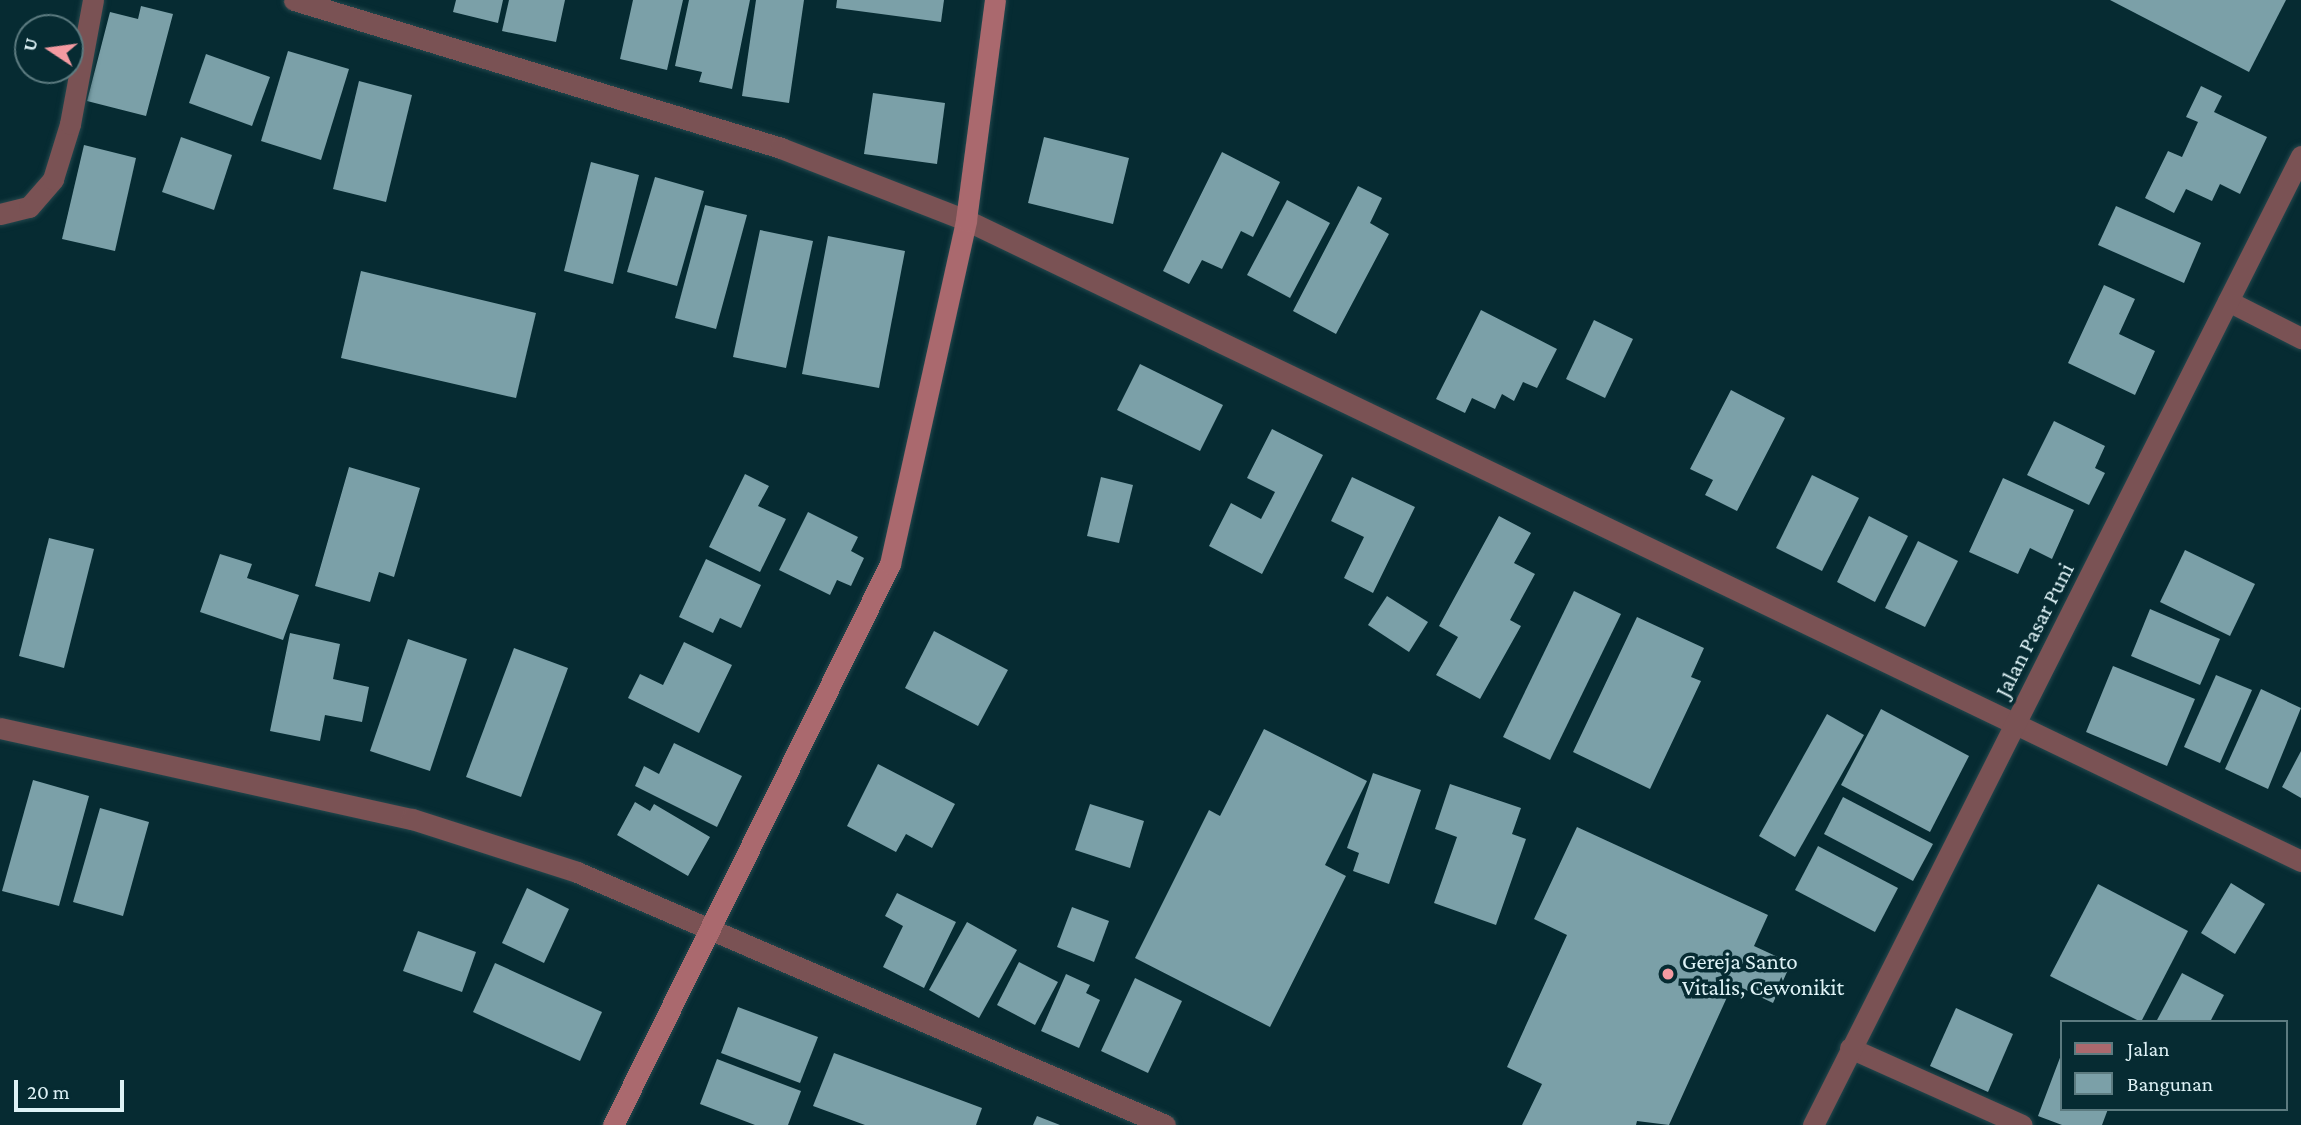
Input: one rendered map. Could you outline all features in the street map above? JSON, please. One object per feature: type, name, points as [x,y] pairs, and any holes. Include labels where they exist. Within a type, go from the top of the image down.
[{"type":"street","points":[[0,215],[29,206],[53,179],[71,124],[93,0]]},
{"type":"street","points":[[295,0],[781,148],[966,220],[2301,861]]},
{"type":"street","points":[[613,1125],[890,564],[902,528],[966,220],[995,0]]},
{"type":"street","name":"Jalan Pasar Puni","points":[[1813,1125],[2301,156]]},
{"type":"street","points":[[2228,301],[2301,338]]},
{"type":"street","points":[[0,728],[412,819],[577,872],[1165,1125]]},
{"type":"street","points":[[1850,1048],[2022,1125]]},
{"type":"building","points":[[456,0],[503,0],[498,23],[453,12]]},
{"type":"building","points":[[509,0],[565,0],[556,42],[502,31]]},
{"type":"building","points":[[633,0],[683,0],[667,70],[620,59]]},
{"type":"building","points":[[689,0],[750,0],[732,89],[699,82],[702,72],[675,66]]},
{"type":"building","points":[[756,0],[804,0],[789,103],[742,96]]},
{"type":"building","points":[[837,0],[944,0],[941,22],[836,8]]},
{"type":"building","points":[[2110,0],[2286,0],[2249,72]]},
{"type":"building","points":[[141,6],[173,14],[146,116],[87,101],[110,12],[138,19]]},
{"type":"building","points":[[288,51],[349,69],[321,160],[261,141]]},
{"type":"building","points":[[206,54],[270,77],[252,126],[189,103]]},
{"type":"building","points":[[359,81],[412,95],[386,202],[333,189]]},
{"type":"building","points":[[2201,86],[2222,96],[2214,112],[2267,137],[2240,194],[2220,184],[2212,201],[2186,189],[2174,213],[2145,198],[2168,151],[2182,157],[2198,122],[2186,117]]},
{"type":"building","points":[[873,93],[945,103],[937,164],[864,154]]},
{"type":"building","points":[[181,137],[232,155],[214,210],[162,192]]},
{"type":"building","points":[[1044,137],[1129,158],[1113,224],[1028,203]]},
{"type":"building","points":[[84,145],[136,158],[115,251],[62,239]]},
{"type":"building","points":[[1222,152],[1280,182],[1253,237],[1241,231],[1222,269],[1202,260],[1189,284],[1163,271]]},
{"type":"building","points":[[591,162],[639,175],[613,284],[564,271]]},
{"type":"building","points":[[655,177],[704,191],[677,286],[627,272]]},
{"type":"building","points":[[1358,186],[1382,198],[1370,223],[1389,234],[1336,334],[1293,311]]},
{"type":"building","points":[[1287,200],[1330,223],[1290,298],[1247,275]]},
{"type":"building","points":[[705,205],[747,215],[716,329],[675,318]]},
{"type":"building","points":[[2116,206],[2201,243],[2184,283],[2098,245]]},
{"type":"building","points":[[760,230],[813,241],[786,368],[733,357]]},
{"type":"building","points":[[828,236],[905,251],[879,388],[802,374]]},
{"type":"building","points":[[361,271],[536,313],[516,398],[341,358]]},
{"type":"building","points":[[2104,285],[2135,299],[2119,334],[2155,351],[2135,395],[2068,363]]},
{"type":"building","points":[[1481,310],[1557,349],[1537,388],[1523,382],[1514,401],[1502,394],[1495,409],[1472,398],[1465,413],[1436,399]]},
{"type":"building","points":[[1594,320],[1633,339],[1605,398],[1566,379]]},
{"type":"building","points":[[1140,364],[1223,405],[1200,451],[1117,410]]},
{"type":"building","points":[[1731,390],[1785,418],[1737,511],[1705,495],[1713,480],[1690,469]]},
{"type":"building","points":[[2054,421],[2105,446],[2095,468],[2105,473],[2089,505],[2027,475]]},
{"type":"building","points":[[1272,429],[1323,455],[1262,574],[1209,546],[1231,503],[1261,519],[1275,492],[1247,478]]},
{"type":"building","points":[[349,467],[420,488],[394,577],[379,572],[370,602],[315,586]]},
{"type":"building","points":[[745,474],[769,486],[758,506],[786,519],[760,572],[709,547]]},
{"type":"building","points":[[1812,475],[1859,498],[1822,571],[1776,548]]},
{"type":"building","points":[[1101,477],[1133,485],[1119,543],[1087,536]]},
{"type":"building","points":[[1352,477],[1415,507],[1373,593],[1344,578],[1364,537],[1331,521]]},
{"type":"building","points":[[2003,478],[2074,510],[2052,559],[2030,548],[2018,574],[1969,552]]},
{"type":"building","points":[[808,512],[858,537],[851,551],[864,558],[851,586],[837,580],[830,595],[779,570]]},
{"type":"building","points":[[1499,516],[1531,533],[1514,563],[1535,574],[1510,620],[1521,626],[1480,699],[1436,675],[1458,637],[1439,626]]},
{"type":"building","points":[[1869,516],[1908,536],[1875,602],[1837,582]]},
{"type":"building","points":[[49,538],[94,549],[64,668],[19,656]]},
{"type":"building","points":[[1918,541],[1958,561],[1925,627],[1885,608]]},
{"type":"building","points":[[2185,550],[2255,584],[2230,636],[2160,602]]},
{"type":"building","points":[[220,554],[252,564],[247,578],[299,595],[283,640],[200,612]]},
{"type":"building","points":[[706,559],[761,585],[741,628],[720,618],[713,633],[679,617]]},
{"type":"building","points":[[1574,591],[1621,614],[1550,760],[1503,737]]},
{"type":"building","points":[[1387,596],[1428,622],[1409,652],[1368,625]]},
{"type":"building","points":[[2150,609],[2220,639],[2200,685],[2131,656]]},
{"type":"building","points":[[1637,617],[1704,648],[1691,677],[1701,681],[1650,789],[1573,752]]},
{"type":"building","points":[[934,631],[1008,670],[978,726],[905,688]]},
{"type":"building","points":[[290,633],[340,644],[333,679],[369,687],[362,722],[325,715],[320,741],[270,731]]},
{"type":"building","points":[[408,639],[467,659],[430,771],[370,751]]},
{"type":"building","points":[[684,642],[732,665],[699,733],[628,698],[640,674],[663,685]]},
{"type":"building","points":[[514,648],[568,668],[521,797],[466,777]]},
{"type":"building","points":[[2113,666],[2195,699],[2167,766],[2086,732]]},
{"type":"building","points":[[2216,675],[2252,690],[2220,763],[2184,747]]},
{"type":"building","points":[[2261,689],[2301,708],[2268,789],[2225,769]]},
{"type":"building","points":[[1881,709],[1969,756],[1930,832],[1841,785]]},
{"type":"building","points":[[1827,714],[1864,735],[1795,857],[1759,836]]},
{"type":"building","points":[[1264,729],[1367,781],[1325,865],[1346,876],[1270,1027],[1135,958],[1209,810],[1220,816]]},
{"type":"building","points":[[674,743],[742,776],[717,827],[635,786],[644,766],[659,774]]},
{"type":"building","points":[[2301,751],[2301,798],[2282,787]]},
{"type":"building","points":[[878,764],[955,804],[932,848],[906,834],[896,852],[847,826]]},
{"type":"building","points":[[1373,773],[1421,790],[1389,884],[1353,871],[1359,853],[1347,848]]},
{"type":"building","points":[[33,780],[89,796],[59,906],[2,891]]},
{"type":"building","points":[[1450,784],[1521,808],[1512,834],[1526,839],[1496,925],[1434,903],[1457,837],[1435,829]]},
{"type":"building","points":[[1843,797],[1933,844],[1913,881],[1824,834]]},
{"type":"building","points":[[635,802],[650,811],[654,804],[710,837],[688,876],[617,835]]},
{"type":"building","points":[[1090,804],[1144,821],[1130,868],[1075,850]]},
{"type":"building","points":[[100,808],[149,822],[123,916],[73,902]]},
{"type":"building","name":"Gereja Santo Vitalis, Cewonikit","points":[[1577,827],[1768,915],[1754,946],[1791,963],[1773,1003],[1733,984],[1669,1125],[1637,1121],[1636,1125],[1522,1125],[1542,1084],[1507,1067],[1567,935],[1534,919]]},
{"type":"building","points":[[1818,846],[1898,888],[1875,932],[1795,890]]},
{"type":"building","points":[[2231,883],[2265,904],[2235,954],[2201,933]]},
{"type":"building","points":[[2098,884],[2188,931],[2142,1020],[2137,1020],[2050,976]]},
{"type":"building","points":[[527,888],[569,909],[544,963],[502,943]]},
{"type":"building","points":[[897,893],[956,922],[924,988],[883,967],[903,926],[885,916]]},
{"type":"building","points":[[1072,907],[1109,921],[1094,962],[1057,947]]},
{"type":"building","points":[[967,922],[1017,950],[979,1018],[929,990]]},
{"type":"building","points":[[418,931],[476,952],[462,992],[403,971]]},
{"type":"building","points":[[1019,962],[1058,982],[1035,1025],[997,1005]]},
{"type":"building","points":[[495,963],[602,1012],[580,1061],[473,1012]]},
{"type":"building","points":[[2182,973],[2224,995],[2211,1020],[2157,1020]]},
{"type":"building","points":[[1066,974],[1090,985],[1086,993],[1100,1000],[1079,1048],[1041,1031]]},
{"type":"building","points":[[1135,978],[1182,1001],[1148,1073],[1101,1051]]},
{"type":"building","points":[[738,1007],[818,1037],[800,1083],[721,1053]]},
{"type":"building","points":[[1956,1008],[2013,1034],[1988,1092],[1930,1066]]},
{"type":"building","points":[[834,1053],[982,1108],[976,1125],[865,1125],[813,1106]]},
{"type":"building","points":[[2060,1058],[2060,1111],[2107,1111],[2102,1125],[2062,1125],[2038,1116]]},
{"type":"building","points":[[717,1059],[801,1091],[788,1125],[755,1125],[700,1104]]},
{"type":"building","points":[[1037,1116],[1060,1125],[1033,1125]]},
{"type":"place","name":"Gereja Santo Vitalis, Cewonikit","points":[[1668,974]]}]
